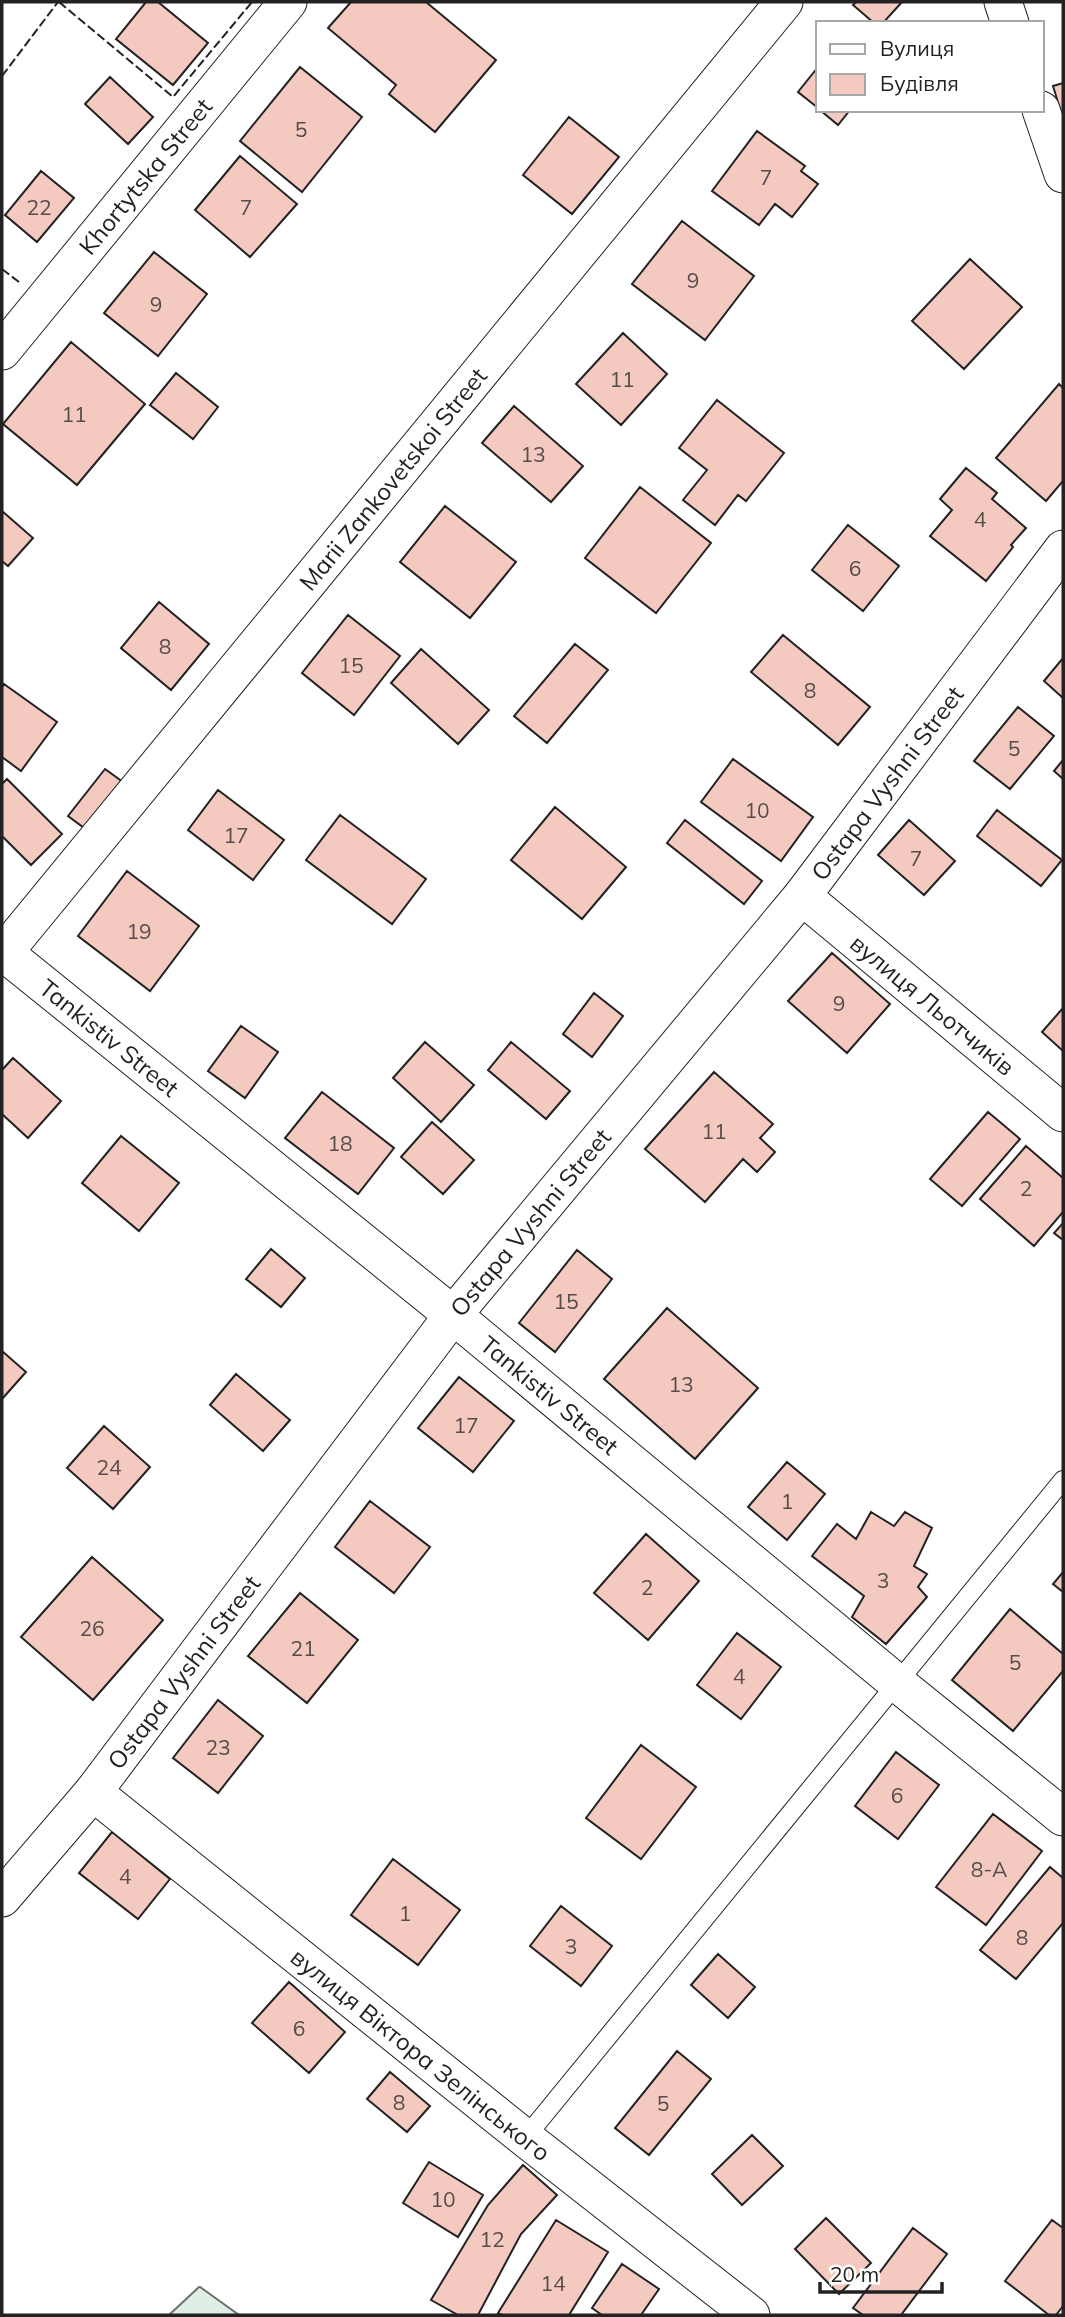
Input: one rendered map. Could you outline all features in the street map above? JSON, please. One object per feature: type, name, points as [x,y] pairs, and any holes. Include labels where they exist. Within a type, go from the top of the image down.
[{"type":"street","name":"Khortytska Street","points":[[2,351],[288,2]]},
{"type":"street","name":"Marii Zankovetskoi Street","points":[[2,953],[784,2]]},
{"type":"street","points":[[1003,2],[1009,21]]},
{"type":"street","points":[[1042,112],[1063,174]]},
{"type":"street","name":"Ostapa Vyshni Street","points":[[2,1898],[93,1792],[453,1315],[802,896],[1063,549]]},
{"type":"street","name":"вулиця Льотчиків","points":[[802,896],[1063,1113]]},
{"type":"street","name":"Tankistiv Street","points":[[2,953],[453,1315],[1063,1817]]},
{"type":"street","name":"вулиця Віктора Зелінського","points":[[93,1792],[524,2138],[751,2315]]},
{"type":"lane","points":[[524,2138],[1063,1480]]},
{"type":"green space","points":[[200,2287],[239,2315],[169,2315]]},
{"type":"building","points":[[146,2],[158,2],[208,43],[173,85],[116,39]]},
{"type":"building","points":[[351,2],[426,2],[496,60],[435,132],[389,94],[396,85],[328,28]]},
{"type":"building","points":[[856,2],[902,2],[885,21],[872,21],[853,5]]},
{"type":"building","points":[[300,67],[362,117],[302,192],[240,141]]},
{"type":"building","points":[[816,70],[816,106],[798,92]]},
{"type":"building","points":[[110,77],[153,117],[128,144],[85,104]]},
{"type":"building","points":[[1063,83],[1063,119],[1053,86]]},
{"type":"building","points":[[822,112],[848,112],[838,125]]},
{"type":"building","points":[[569,117],[619,157],[572,214],[523,175]]},
{"type":"building","points":[[757,131],[805,166],[801,171],[818,184],[792,217],[775,204],[759,225],[712,191]]},
{"type":"building","points":[[240,156],[297,204],[250,257],[195,210]]},
{"type":"building","points":[[41,171],[74,198],[37,242],[5,215]]},
{"type":"building","points":[[682,221],[754,276],[705,340],[632,284]]},
{"type":"building","points":[[154,252],[207,294],[158,356],[104,313]]},
{"type":"building","points":[[970,259],[1022,307],[964,369],[912,321]]},
{"type":"building","points":[[623,333],[667,374],[621,425],[576,384]]},
{"type":"building","points":[[71,342],[145,404],[77,485],[3,424]]},
{"type":"building","points":[[176,373],[218,407],[193,439],[150,405]]},
{"type":"building","points":[[1059,384],[1063,388],[1063,481],[1046,501],[996,458]]},
{"type":"building","points":[[717,400],[784,453],[746,501],[738,495],[715,525],[683,500],[707,470],[679,448]]},
{"type":"building","points":[[514,406],[583,466],[551,502],[482,443]]},
{"type":"building","points":[[966,468],[997,493],[992,499],[1026,528],[986,581],[930,536],[952,510],[940,499]]},
{"type":"building","points":[[640,487],[711,543],[656,613],[585,558]]},
{"type":"building","points":[[445,506],[516,562],[470,618],[400,562]]},
{"type":"building","points":[[2,511],[33,538],[8,566],[2,561]]},
{"type":"building","points":[[848,525],[899,566],[863,611],[812,570]]},
{"type":"building","points":[[159,602],[209,644],[171,690],[121,648]]},
{"type":"building","points":[[348,615],[400,656],[354,715],[302,673]]},
{"type":"building","points":[[783,635],[870,707],[838,745],[751,672]]},
{"type":"building","points":[[575,644],[608,670],[547,743],[514,716]]},
{"type":"building","points":[[421,649],[489,710],[458,744],[391,683]]},
{"type":"building","points":[[1063,658],[1063,698],[1044,681]]},
{"type":"building","points":[[4,684],[57,722],[21,771],[2,757]]},
{"type":"building","points":[[1018,707],[1054,736],[1010,789],[974,761]]},
{"type":"building","points":[[733,759],[813,817],[781,861],[701,802]]},
{"type":"building","points":[[1063,760],[1063,779],[1054,771]]},
{"type":"building","points":[[105,769],[127,785],[91,833],[68,816]]},
{"type":"building","points":[[7,779],[62,834],[31,865],[2,836],[2,784]]},
{"type":"building","points":[[218,790],[284,840],[253,880],[188,830]]},
{"type":"building","points":[[555,807],[626,867],[582,919],[511,860]]},
{"type":"building","points":[[997,810],[1062,860],[1041,886],[977,836]]},
{"type":"building","points":[[340,815],[426,879],[392,924],[306,860]]},
{"type":"building","points":[[685,820],[762,881],[744,904],[667,843]]},
{"type":"building","points":[[909,820],[955,861],[924,895],[878,855]]},
{"type":"building","points":[[127,871],[199,926],[150,991],[78,936]]},
{"type":"building","points":[[832,953],[890,1004],[847,1053],[788,1001]]},
{"type":"building","points":[[594,993],[623,1016],[592,1057],[563,1034]]},
{"type":"building","points":[[1063,1008],[1063,1051],[1042,1032]]},
{"type":"building","points":[[241,1026],[278,1052],[245,1098],[208,1071]]},
{"type":"building","points":[[425,1042],[474,1085],[441,1122],[393,1078]]},
{"type":"building","points":[[511,1042],[570,1091],[546,1119],[488,1070]]},
{"type":"building","points":[[13,1058],[61,1101],[28,1138],[2,1114],[2,1070]]},
{"type":"building","points":[[714,1072],[773,1124],[760,1138],[775,1152],[757,1172],[743,1159],[705,1202],[645,1149]]},
{"type":"building","points":[[322,1092],[394,1148],[358,1194],[285,1138]]},
{"type":"building","points":[[988,1112],[1020,1139],[962,1206],[930,1179]]},
{"type":"building","points":[[432,1122],[474,1160],[443,1194],[401,1157]]},
{"type":"building","points":[[121,1136],[179,1183],[139,1231],[82,1183]]},
{"type":"building","points":[[1026,1146],[1063,1178],[1063,1212],[1034,1246],[980,1199]]},
{"type":"building","points":[[1063,1223],[1063,1240],[1054,1233]]},
{"type":"building","points":[[271,1249],[305,1278],[281,1307],[246,1279]]},
{"type":"building","points":[[577,1250],[612,1279],[555,1352],[519,1323]]},
{"type":"building","points":[[667,1308],[758,1388],[695,1459],[604,1379]]},
{"type":"building","points":[[2,1351],[26,1372],[2,1399]]},
{"type":"building","points":[[236,1374],[290,1420],[263,1451],[210,1405]]},
{"type":"building","points":[[459,1377],[514,1421],[473,1472],[418,1428]]},
{"type":"building","points":[[104,1426],[150,1467],[113,1509],[67,1468]]},
{"type":"building","points":[[787,1462],[825,1494],[787,1540],[748,1507]]},
{"type":"building","points":[[370,1501],[430,1547],[394,1593],[335,1547]]},
{"type":"building","points":[[871,1512],[894,1526],[905,1512],[932,1528],[914,1566],[927,1574],[918,1587],[927,1597],[886,1644],[852,1617],[864,1596],[812,1556],[837,1524],[856,1539]]},
{"type":"building","points":[[646,1534],[699,1581],[648,1640],[594,1593]]},
{"type":"building","points":[[92,1557],[163,1620],[93,1700],[21,1637]]},
{"type":"building","points":[[1063,1572],[1063,1592],[1053,1584]]},
{"type":"building","points":[[300,1593],[358,1640],[307,1703],[248,1656]]},
{"type":"building","points":[[1010,1609],[1063,1654],[1063,1671],[1013,1731],[952,1680]]},
{"type":"building","points":[[737,1633],[781,1667],[741,1719],[697,1685]]},
{"type":"building","points":[[218,1700],[263,1736],[218,1793],[173,1758]]},
{"type":"building","points":[[641,1745],[696,1787],[641,1859],[586,1818]]},
{"type":"building","points":[[896,1752],[939,1785],[898,1839],[855,1806]]},
{"type":"building","points":[[993,1814],[1042,1851],[986,1925],[936,1887]]},
{"type":"building","points":[[112,1832],[170,1879],[138,1919],[79,1873]]},
{"type":"building","points":[[393,1859],[460,1910],[418,1965],[351,1915]]},
{"type":"building","points":[[1050,1867],[1063,1878],[1063,1923],[1016,1979],[980,1950]]},
{"type":"building","points":[[561,1906],[612,1946],[581,1986],[530,1946]]},
{"type":"building","points":[[718,1954],[755,1987],[728,2018],[691,1985]]},
{"type":"building","points":[[289,1982],[345,2032],[309,2073],[252,2023]]},
{"type":"building","points":[[677,2051],[711,2079],[649,2155],[615,2128]]},
{"type":"building","points":[[390,2072],[430,2106],[407,2132],[367,2099]]},
{"type":"building","points":[[752,2135],[783,2166],[742,2205],[712,2174]]},
{"type":"building","points":[[429,2162],[483,2195],[458,2237],[403,2203]]},
{"type":"building","points":[[523,2165],[557,2195],[521,2234],[478,2315],[458,2315],[431,2300],[488,2205]]},
{"type":"building","points":[[826,2218],[871,2263],[839,2294],[795,2249]]},
{"type":"building","points":[[556,2220],[608,2252],[569,2315],[498,2313]]},
{"type":"building","points":[[1052,2220],[1063,2228],[1063,2306],[1056,2315],[1049,2315],[1005,2281]]},
{"type":"building","points":[[913,2228],[947,2254],[901,2315],[863,2315],[853,2308]]},
{"type":"building","points":[[622,2264],[659,2289],[641,2315],[602,2315],[592,2308]]},
{"type":"fence","points":[[2,76],[58,2]]},
{"type":"fence","points":[[59,2],[173,97],[252,2]]},
{"type":"fence","points":[[2,269],[19,282]]}]
